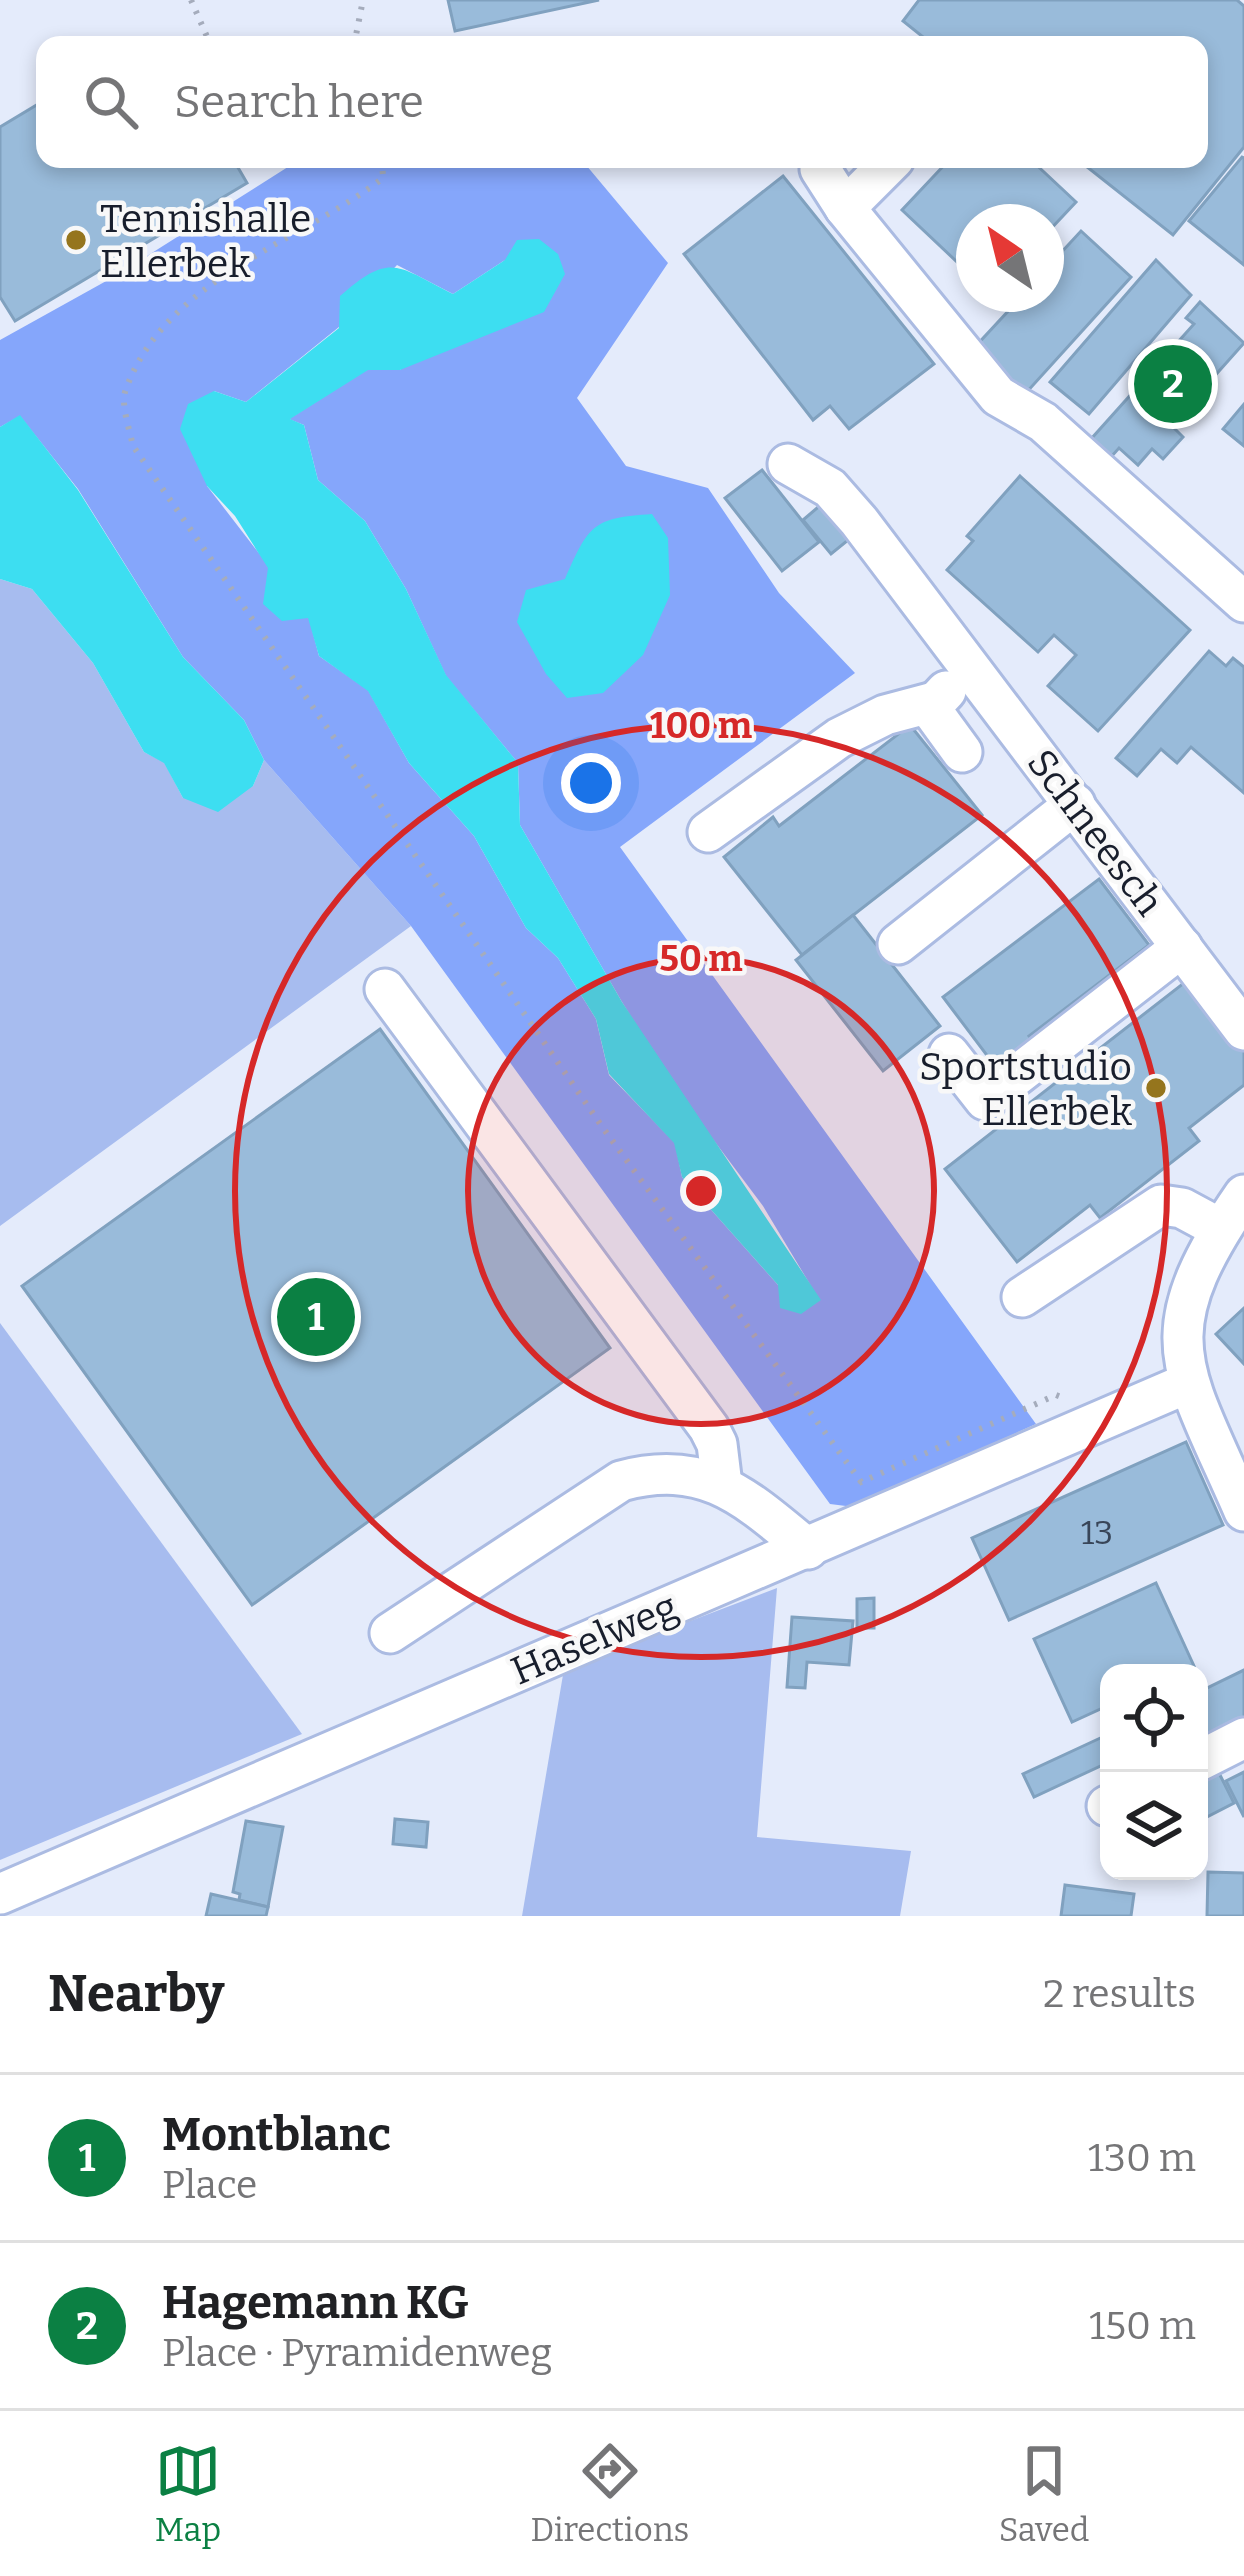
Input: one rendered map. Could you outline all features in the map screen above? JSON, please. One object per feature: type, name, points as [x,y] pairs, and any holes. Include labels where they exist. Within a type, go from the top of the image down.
[{"type":"street","points":[[845,208],[885,168]]},
{"type":"street","points":[[820,169],[845,208],[998,396],[1043,422],[1244,602]]},
{"type":"street","name":"Schneesch","points":[[788,464],[830,488],[949,635],[1244,1030]]},
{"type":"street","points":[[708,832],[838,738],[885,715],[930,704],[975,670]]},
{"type":"street","points":[[930,704],[962,752]]},
{"type":"street","points":[[898,944],[1075,803]]},
{"type":"street","points":[[949,1054],[985,1100],[1182,947]]},
{"type":"street","points":[[385,988],[709,1428],[717,1444],[722,1485]]},
{"type":"street","points":[[1244,1195],[1198,1265],[1179,1324],[1188,1383],[1244,1511]]},
{"type":"street","points":[[1022,1297],[1161,1204],[1182,1208],[1221,1229]]},
{"type":"street","name":"Haselweg","points":[[0,1894],[1188,1383]]},
{"type":"street","points":[[391,1633],[621,1481],[674,1472],[722,1485],[808,1549]]},
{"type":"street","points":[[1208,1756],[1244,1738]]},
{"type":"path","points":[[191,0],[207,36]]},
{"type":"path","points":[[356,36],[363,0]]},
{"type":"path","points":[[382,168],[383,178],[343,208],[258,251],[185,309],[150,346],[123,396],[133,446],[603,1128],[881,1515]]},
{"type":"shaded area","points":[[286,168],[589,168],[668,263],[577,398],[626,466],[708,488],[779,593],[855,673],[620,847],[1036,1424],[854,1507],[830,1504],[411,926],[264,760],[244,720],[183,657],[78,489],[20,416],[0,427],[0,340],[117,275]],"holes":[[[505,260],[400,370],[368,369],[289,419],[304,425],[318,480],[365,521],[406,589],[446,676],[518,763],[520,825],[679,1094],[763,1206],[820,1301],[778,1285],[682,1177],[675,1143],[609,1075],[596,1019],[558,958],[526,928],[474,836],[409,763],[368,690],[319,656],[309,618],[207,486],[214,391],[246,402],[339,327],[397,265],[453,294]]]},
{"type":"shaded area","points":[[539,239],[558,254],[565,274],[544,312],[400,370],[368,370],[290,419],[304,425],[318,480],[365,521],[406,589],[446,675],[518,763],[520,825],[622,1002],[821,1300],[801,1314],[780,1308],[778,1285],[682,1177],[674,1143],[609,1074],[596,1019],[558,958],[526,928],[474,836],[409,763],[368,691],[319,656],[308,618],[282,621],[263,604],[268,568],[235,516],[207,486],[180,429],[188,404],[214,391],[246,402],[339,328],[340,296],[371,273],[383,268],[406,270],[453,294],[505,260],[517,240]]},
{"type":"shaded area","points":[[20,415],[78,490],[183,657],[244,720],[264,760],[253,786],[218,812],[183,798],[164,763],[144,752],[93,663],[32,589],[0,579],[0,427]]},
{"type":"shaded area","points":[[652,514],[668,538],[670,595],[643,655],[603,693],[567,698],[546,674],[517,622],[526,590],[565,579],[587,536],[604,522]]},
{"type":"shaded area","points":[[0,579],[32,589],[93,663],[144,752],[164,762],[183,798],[253,786],[264,760],[411,926],[0,1226]]},
{"type":"shaded area","points":[[0,1323],[302,1734],[0,1860]]},
{"type":"shaded area","points":[[777,1588],[757,1837],[911,1851],[900,1916],[522,1916],[564,1669]]},
{"type":"building","points":[[448,0],[599,0],[455,31]]},
{"type":"building","points":[[919,0],[1237,0],[1244,6],[1244,147],[1173,235],[1088,168],[1208,168],[1208,36],[922,36],[903,21]]},
{"type":"building","name":"Tennishalle Ellerbek","points":[[36,105],[36,168],[238,168],[247,183],[15,321],[0,297],[0,127]]},
{"type":"building","points":[[1244,158],[1244,265],[1189,221]]},
{"type":"building","points":[[942,168],[1040,168],[1076,202],[1064,215],[1064,204],[956,204],[956,261],[902,210]]},
{"type":"building","points":[[783,176],[934,364],[849,429],[830,406],[813,420],[684,254]]},
{"type":"building","points":[[1081,231],[1131,277],[1025,394],[974,348],[1007,312],[1064,312],[1064,249]]},
{"type":"building","points":[[1156,260],[1191,295],[1089,414],[1050,382]]},
{"type":"building","points":[[1200,302],[1244,343],[1171,425],[1183,437],[1163,459],[1152,449],[1138,465],[1119,448],[1103,466],[1083,448],[1194,324],[1186,318]]},
{"type":"building","points":[[1244,404],[1244,446],[1223,429]]},
{"type":"building","points":[[762,470],[819,542],[782,571],[725,498]]},
{"type":"building","points":[[1020,476],[1190,630],[1098,731],[1048,686],[1076,655],[1054,635],[1038,652],[947,570],[973,541],[967,536]]},
{"type":"building","points":[[830,497],[858,532],[831,554],[803,520]]},
{"type":"building","points":[[1209,651],[1226,666],[1233,658],[1244,667],[1244,793],[1191,747],[1177,763],[1161,749],[1137,776],[1116,758]]},
{"type":"building","points":[[910,725],[982,815],[802,955],[724,857],[773,817],[779,826]]},
{"type":"building","points":[[1099,879],[1149,945],[1029,1036],[1041,1050],[1004,1078],[943,997]]},
{"type":"building","points":[[853,915],[940,1026],[883,1071],[796,960]]},
{"type":"building","points":[[1189,979],[1244,1049],[1244,1085],[1189,1128],[1199,1141],[1100,1218],[1090,1205],[1017,1262],[945,1169]]},
{"type":"building","points":[[380,1029],[610,1348],[252,1605],[22,1286]]},
{"type":"building","points":[[1244,1308],[1244,1364],[1216,1334]]},
{"type":"building","points":[[1186,1442],[1223,1525],[1009,1620],[972,1538]]},
{"type":"building","points":[[1156,1583],[1193,1664],[1100,1664],[1100,1709],[1072,1722],[1034,1639]]},
{"type":"building","points":[[874,1598],[874,1628],[857,1628],[857,1599]]},
{"type":"building","points":[[792,1617],[853,1621],[849,1665],[807,1662],[805,1688],[787,1687]]},
{"type":"building","points":[[1244,1670],[1244,1729],[1208,1745],[1208,1688]]},
{"type":"building","points":[[1100,1738],[1100,1766],[1034,1797],[1023,1774]]},
{"type":"building","points":[[1244,1772],[1244,1817],[1226,1781]]},
{"type":"building","points":[[1219,1773],[1234,1803],[1208,1816],[1208,1778]]},
{"type":"building","points":[[395,1819],[428,1822],[426,1847],[393,1844]]},
{"type":"building","points":[[246,1821],[283,1827],[268,1907],[239,1900],[240,1894],[233,1892]]},
{"type":"building","points":[[1208,1872],[1244,1873],[1244,1916],[1207,1916]]},
{"type":"building","points":[[1065,1885],[1134,1894],[1131,1916],[1061,1916]]},
{"type":"building","points":[[211,1894],[268,1907],[266,1916],[206,1916]]},
{"type":"place","name":"Tennishalle Ellerbek","points":[[76,240]]},
{"type":"place","name":"Hagemann KG","points":[[1173,384]]},
{"type":"place","name":"Sportstudio Ellerbek","points":[[1156,1088]]},
{"type":"place","name":"Montblanc","points":[[316,1317]]}]
